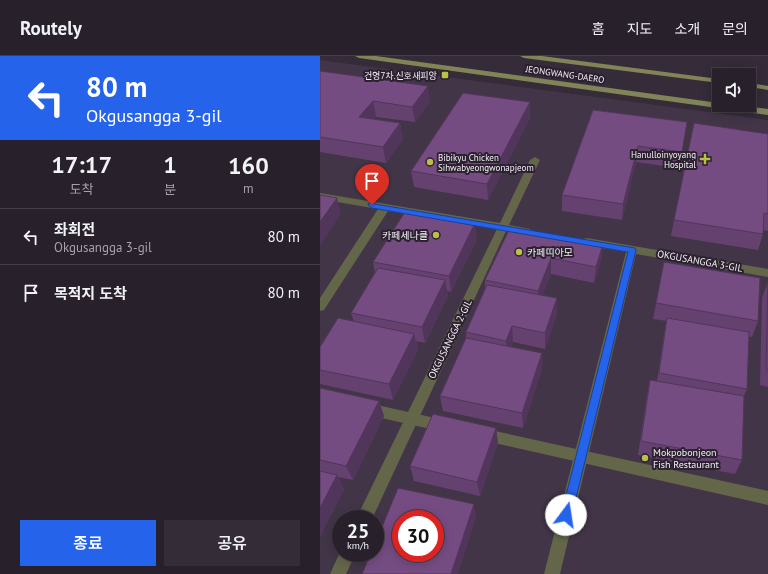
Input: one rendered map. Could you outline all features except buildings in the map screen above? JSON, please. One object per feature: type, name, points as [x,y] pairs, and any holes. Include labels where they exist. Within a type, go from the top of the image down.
[{"type":"street","name":"JEONGWANG-DAERO","points":[[359,56],[768,112]]},
{"type":"street","name":"JEONGWANG-DAERO","points":[[524,56],[712,80]]},
{"type":"street","points":[[756,86],[768,88]]},
{"type":"street","name":"OKGUSANGGA 2-GIL","points":[[368,510],[535,160]]},
{"type":"street","points":[[320,196],[533,233]]},
{"type":"street","points":[[320,307],[385,207]]},
{"type":"street","name":"OKGUSANGGA 3-GIL","points":[[579,241],[768,273]]},
{"type":"street","points":[[552,574],[632,250]]},
{"type":"street","points":[[358,406],[768,498]]},
{"type":"street","points":[[338,574],[344,562]]},
{"type":"shaded area","points":[[320,60],[768,120],[768,574],[320,574]]},
{"type":"place","name":"건영7차.신호새피앙","points":[[445,75]]},
{"type":"place","name":"Hanulloinyoyang Hospital","points":[[705,159]]},
{"type":"place","name":"Bibikyu Chicken Sihwabyeongwonapjeom","points":[[430,162]]},
{"type":"place","name":"카페세나클","points":[[436,235]]},
{"type":"place","name":"카페띠아모","points":[[519,252]]},
{"type":"place","name":"Mokpobonjeon Fish Restaurant","points":[[645,458]]},
{"type":"route","points":[[372,205],[632,250],[566,515]]}]
